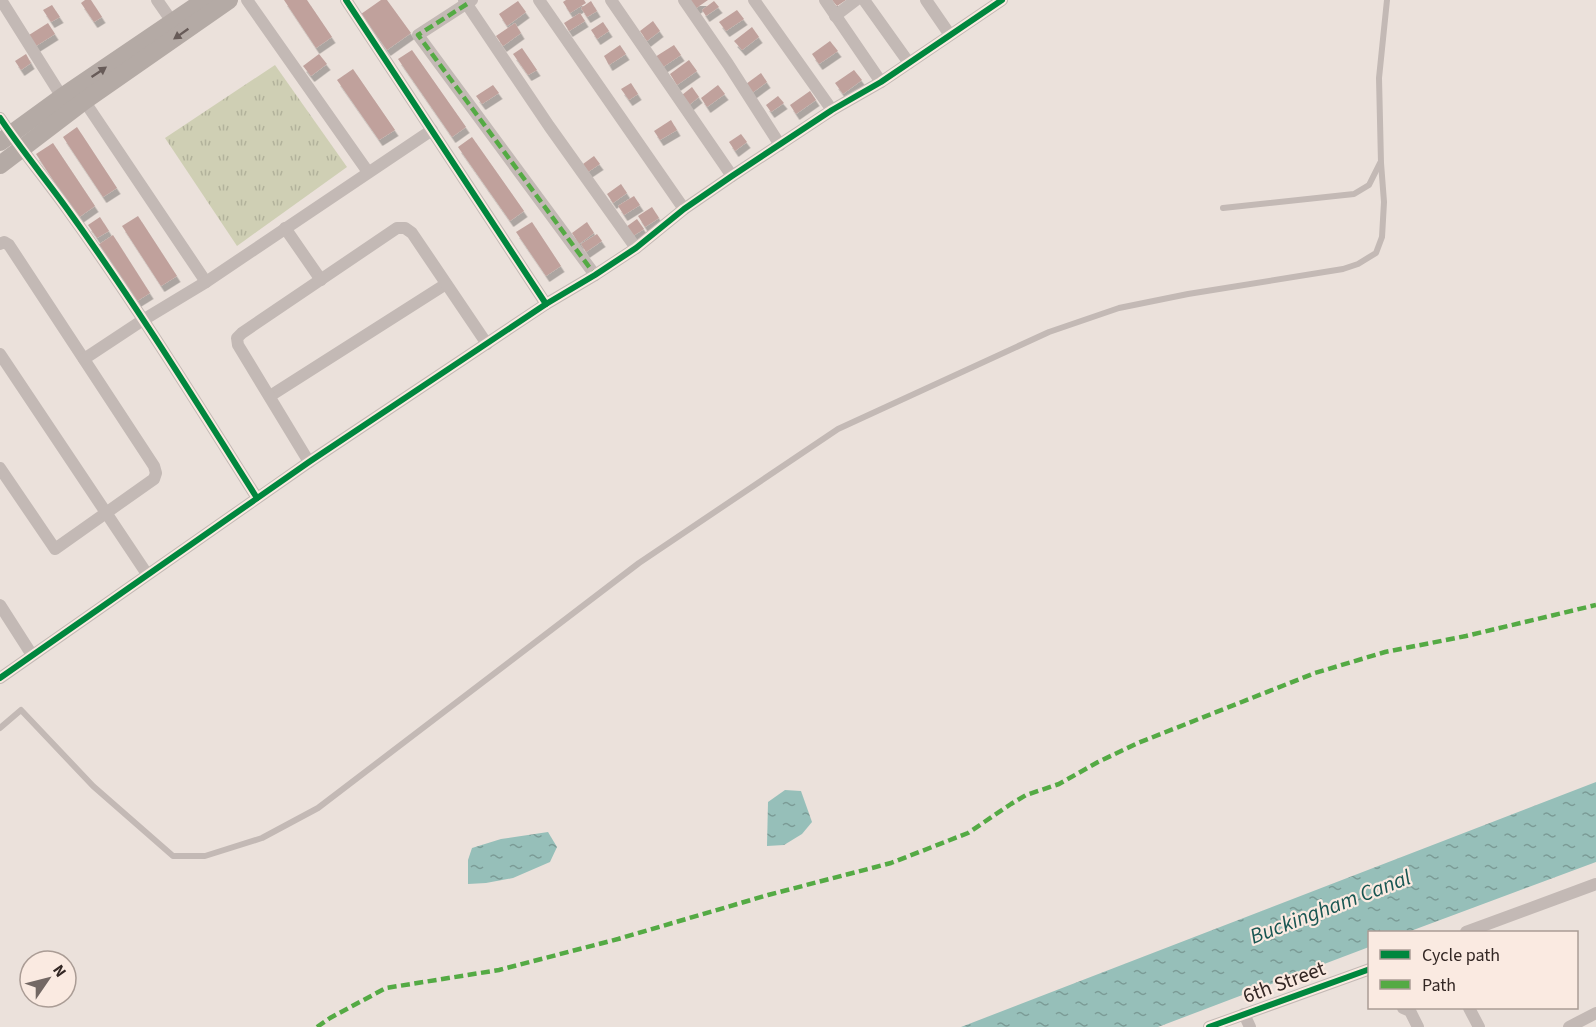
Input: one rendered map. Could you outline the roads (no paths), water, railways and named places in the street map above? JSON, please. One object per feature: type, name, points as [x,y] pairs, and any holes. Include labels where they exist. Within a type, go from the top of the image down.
[{"type":"main road","points":[[0,165],[22,149],[74,95],[205,0]]},
{"type":"main road","points":[[5,138],[228,0]]},
{"type":"street","points":[[1,0],[74,95],[206,282]]},
{"type":"street","points":[[157,0],[173,22]]},
{"type":"street","points":[[247,0],[368,172]]},
{"type":"street","points":[[346,0],[546,304]]},
{"type":"street","points":[[539,0],[684,209]]},
{"type":"street","points":[[611,0],[732,176]]},
{"type":"street","points":[[684,0],[780,145]]},
{"type":"street","points":[[754,0],[832,110]]},
{"type":"street","points":[[825,0],[881,82]]},
{"type":"street","points":[[836,16],[856,0]]},
{"type":"street","points":[[864,0],[909,63]]},
{"type":"street","points":[[926,0],[950,35]]},
{"type":"street","points":[[595,275],[418,35],[468,1],[549,126],[636,248]]},
{"type":"street","points":[[0,678],[256,498],[546,304],[636,248],[684,209],[732,176],[832,110],[881,82],[994,2]]},
{"type":"street","points":[[0,118],[5,138],[22,149],[65,206],[143,320],[256,498]]},
{"type":"street","points":[[84,359],[206,282],[432,130]]},
{"type":"street","points":[[285,228],[321,280]]},
{"type":"street","points":[[309,462],[238,345],[237,338],[397,228],[405,228],[412,233],[487,344]]},
{"type":"street","points":[[0,243],[9,244],[156,473],[153,479],[55,549],[0,468]]},
{"type":"street","points":[[270,396],[446,284]]},
{"type":"street","points":[[0,354],[147,574]]},
{"type":"street","points":[[0,605],[32,655]]},
{"type":"street","points":[[1471,931],[1596,884]]},
{"type":"street","name":"6th Street","points":[[1209,1027],[1368,970]]},
{"type":"street","points":[[1405,1009],[1410,1011],[1418,1027]]},
{"type":"street","points":[[1470,1009],[1479,1027]]},
{"type":"street","points":[[1569,1027],[1596,1013]]},
{"type":"street","points":[[1244,1014],[1250,1027]]},
{"type":"lane","points":[[0,728],[21,710],[93,786],[174,856],[206,856],[262,838],[318,808],[639,563],[838,429],[1049,332],[1119,308],[1188,294],[1343,269],[1358,264],[1376,253],[1382,237],[1384,202],[1379,78],[1387,0]]},
{"type":"lane","points":[[1223,208],[1354,194],[1369,185],[1381,163]]},
{"type":"water","name":"Buckingham Canal","points":[[1596,782],[1596,862],[1411,931],[1368,931],[1368,947],[1158,1027],[961,1027]]},
{"type":"water","points":[[785,790],[801,791],[812,822],[802,834],[784,845],[767,846],[768,802]]},
{"type":"water","points":[[548,832],[557,847],[550,862],[513,878],[468,884],[468,860],[472,848],[501,839]]}]
